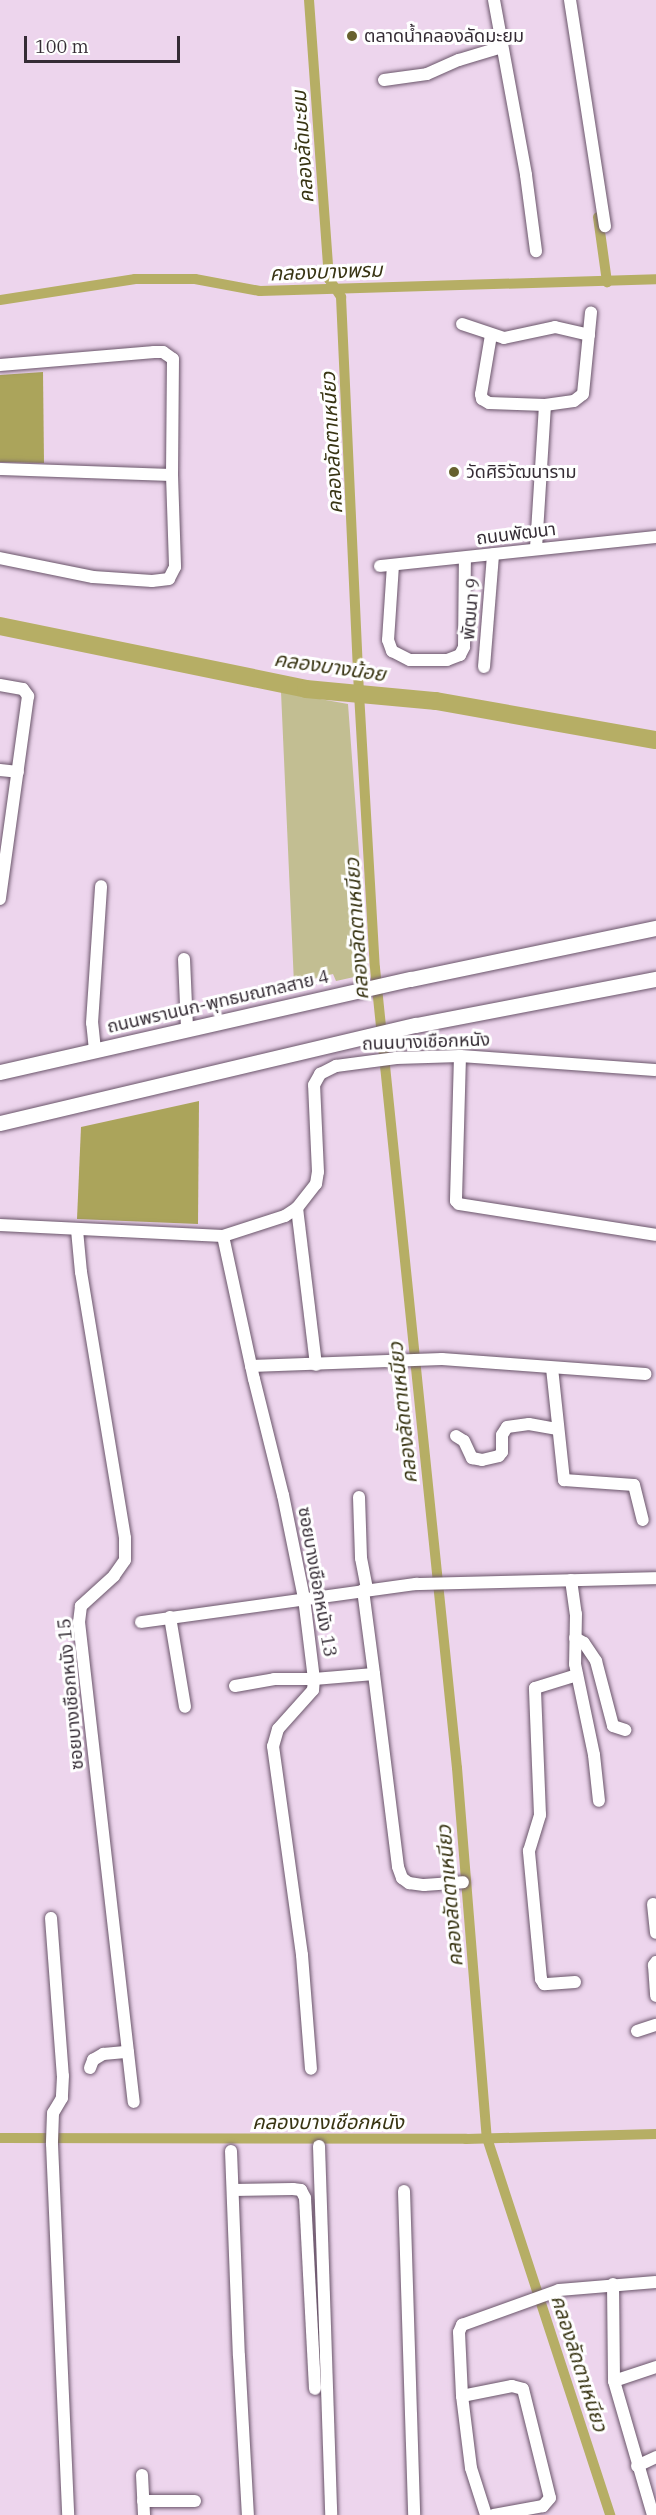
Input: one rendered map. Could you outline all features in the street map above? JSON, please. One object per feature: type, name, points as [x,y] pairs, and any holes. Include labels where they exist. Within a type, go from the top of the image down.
[{"type":"main road","name":"ถนนพรานนก-พุทธมณฑลสาย 4","points":[[0,1072],[411,979],[656,928]]},
{"type":"main road","points":[[0,1123],[416,1025],[656,979]]},
{"type":"street","points":[[494,0],[526,175],[536,250]]},
{"type":"street","points":[[570,0],[605,226]]},
{"type":"street","points":[[384,80],[427,74],[459,60],[502,47]]},
{"type":"street","points":[[490,335],[482,399],[489,403],[545,405],[574,400],[583,394],[591,312]]},
{"type":"street","points":[[462,324],[475,327],[490,335],[516,337],[555,327],[589,335]]},
{"type":"street","points":[[0,365],[154,352],[169,354],[175,363],[171,475],[175,567],[170,579],[161,581],[93,577],[0,558]]},
{"type":"street","points":[[536,548],[545,405]]},
{"type":"street","points":[[0,469],[171,475]]},
{"type":"street","name":"ถนนพัฒนา","points":[[465,558],[464,647],[460,655],[447,660],[410,660],[392,651],[388,640],[386,566],[536,548],[656,537]]},
{"type":"street","name":"พัฒนา 9","points":[[484,667],[493,554]]},
{"type":"street","points":[[0,685],[23,689],[28,696],[18,772],[3,853],[0,899]]},
{"type":"street","points":[[0,770],[18,772]]},
{"type":"street","points":[[95,1050],[92,1023],[101,886]]},
{"type":"street","points":[[184,959],[188,1029]]},
{"type":"street","points":[[460,1056],[456,1201],[459,1204],[656,1235]]},
{"type":"street","name":"ถนนบางเชือกหนัง","points":[[0,1225],[223,1236],[253,1227],[297,1208],[316,1184],[318,1172],[314,1085],[320,1074],[336,1066],[396,1058],[460,1056],[656,1070]]},
{"type":"street","points":[[297,1208],[316,1365]]},
{"type":"street","name":"ซอยบางเชือกหนัง 15","points":[[77,1230],[81,1272],[125,1538],[125,1560],[114,1576],[81,1606],[79,1622],[134,2102]]},
{"type":"street","name":"ซอยบางเชือกหนัง 13","points":[[223,1236],[251,1366],[283,1495],[304,1598],[314,1679],[313,1690],[278,1729],[273,1746],[302,1955],[311,2069]]},
{"type":"street","points":[[251,1366],[421,1359],[480,1360],[552,1368],[645,1374]]},
{"type":"street","points":[[552,1368],[564,1480],[634,1485],[644,1520]]},
{"type":"street","points":[[456,1436],[464,1441],[472,1458],[482,1460],[499,1456],[502,1452],[502,1435],[507,1427],[529,1424],[558,1429]]},
{"type":"street","points":[[359,1497],[361,1558],[398,1867],[402,1878],[409,1883],[423,1885],[463,1882]]},
{"type":"street","points":[[141,1622],[365,1589],[428,1583],[656,1578]]},
{"type":"street","points":[[571,1580],[576,1614],[574,1652],[594,1755],[599,1801]]},
{"type":"street","points":[[170,1617],[185,1707]]},
{"type":"street","points":[[576,1638],[584,1643],[596,1661],[613,1726],[625,1730]]},
{"type":"street","points":[[235,1686],[274,1679],[314,1679],[374,1674]]},
{"type":"street","points":[[575,1982],[544,1984],[542,1979],[529,1851],[540,1815],[535,1688],[577,1675]]},
{"type":"street","points":[[653,1904],[656,1933]]},
{"type":"street","points":[[51,1918],[63,2083],[62,2097],[53,2125],[68,2515]]},
{"type":"street","points":[[656,1962],[654,1965],[656,1996]]},
{"type":"street","points":[[637,2031],[656,2025]]},
{"type":"street","points":[[90,2068],[93,2060],[103,2054],[128,2052]]},
{"type":"street","points":[[319,2146],[331,2515]]},
{"type":"street","points":[[231,2151],[238,2356],[248,2515]]},
{"type":"street","points":[[233,2190],[301,2190],[305,2198],[315,2389]]},
{"type":"street","points":[[404,2191],[414,2515]]},
{"type":"street","points":[[486,2515],[471,2468],[462,2396],[459,2332],[462,2325],[559,2290],[613,2284],[656,2283]]},
{"type":"street","points":[[613,2284],[614,2381],[653,2515]]},
{"type":"street","points":[[614,2381],[656,2367]]},
{"type":"street","points":[[462,2396],[512,2386],[523,2389],[550,2498],[543,2506],[494,2515]]},
{"type":"street","points":[[637,2466],[656,2457]]},
{"type":"street","points":[[142,2475],[144,2515]]},
{"type":"street","points":[[143,2501],[195,2501]]},
{"type":"shaded area","points":[[43,372],[44,463],[0,462],[0,375]]},
{"type":"shaded area","points":[[281,692],[348,704],[368,974],[336,981],[333,974],[294,984]]},
{"type":"shaded area","points":[[199,1101],[198,1224],[77,1219],[81,1127]]},
{"type":"waterway","name":"คลองลัดตาเหนียว","points":[[309,0],[329,279],[341,297],[359,693],[375,968],[457,1768],[487,2138],[610,2515]]},
{"type":"waterway","points":[[598,217],[607,282]]},
{"type":"waterway","name":"คลองบางพรม","points":[[0,300],[135,279],[195,279],[260,291],[656,279]]},
{"type":"waterway","name":"คลองบางน้อย","points":[[0,626],[306,689],[436,701],[656,740]]},
{"type":"waterway","name":"คลองบางเชือกหนัง","points":[[0,2138],[466,2139],[656,2134]]},
{"type":"place","name":"ตลาดน้ำคลองลัดมะยม","points":[[352,36]]},
{"type":"place","name":"วัดศิริวัฒนาราม","points":[[454,472]]},
{"type":"water label","name":"คลองลัดมะยม","points":[[302,147]]}]
